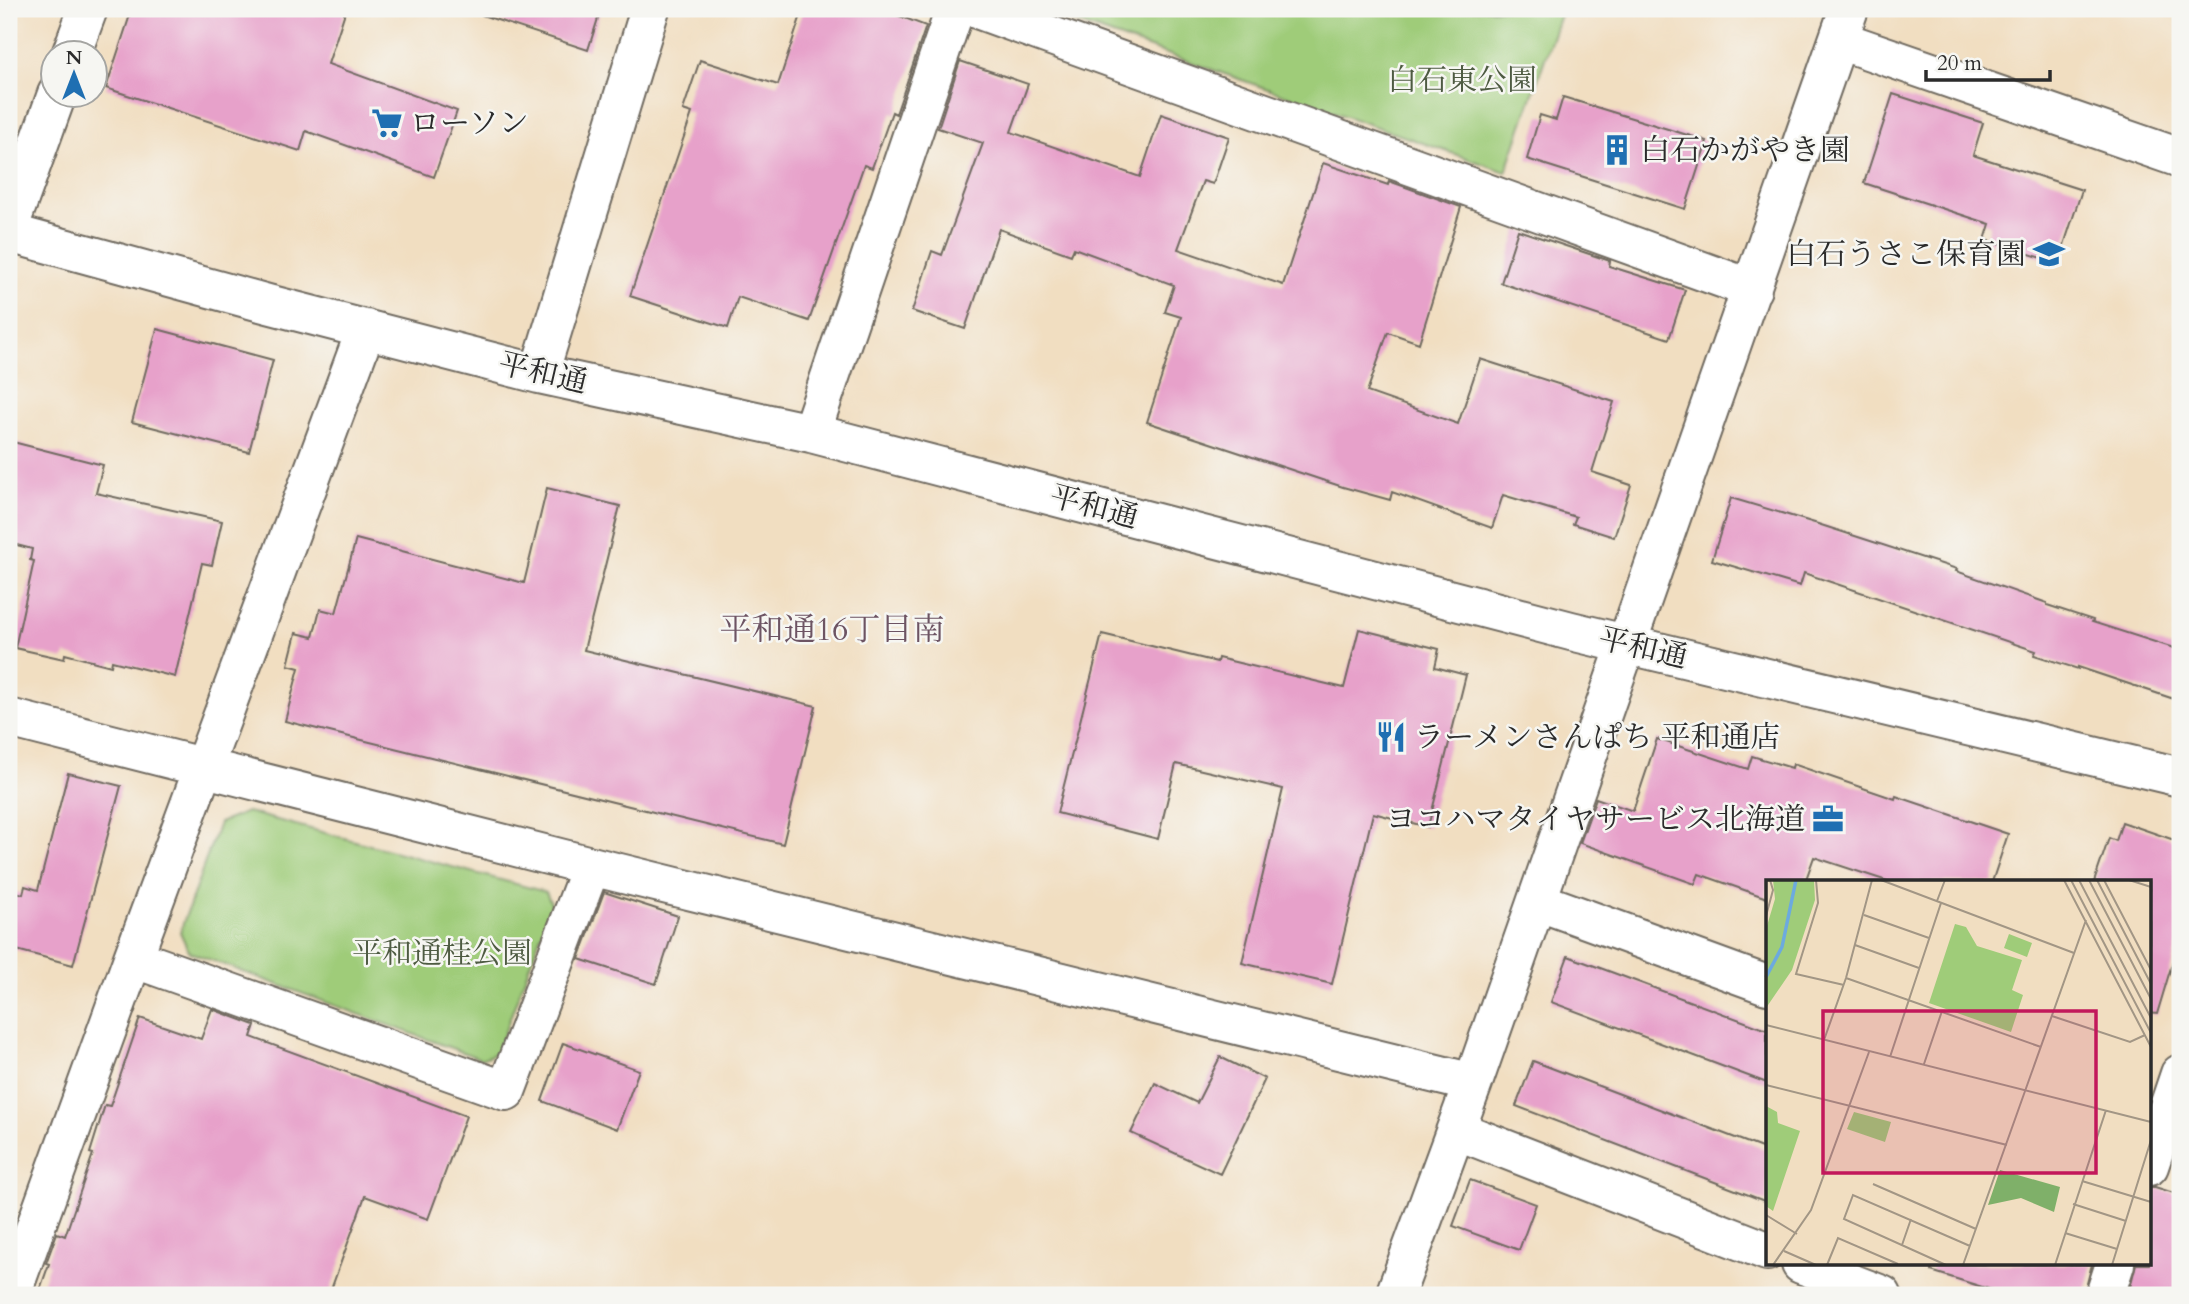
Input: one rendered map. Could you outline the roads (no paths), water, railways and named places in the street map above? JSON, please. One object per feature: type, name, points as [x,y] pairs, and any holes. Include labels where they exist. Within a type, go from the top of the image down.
[{"type":"street","points":[[77,38],[88,9]]},
{"type":"street","points":[[539,374],[650,9]]},
{"type":"street","points":[[811,433],[955,9]]},
{"type":"street","points":[[977,9],[1752,289]]},
{"type":"street","points":[[1395,1295],[1473,1083],[1844,24],[2180,158]]},
{"type":"street","points":[[9,228],[52,108]]},
{"type":"street","name":"平和通","points":[[9,233],[539,374],[811,433],[1558,628],[2180,777]]},
{"type":"street","points":[[11,1295],[366,329]]},
{"type":"street","points":[[9,718],[591,866],[1473,1083]]},
{"type":"street","points":[[133,958],[506,1091],[591,866]]},
{"type":"street","points":[[1537,901],[1766,985]]},
{"type":"street","points":[[2150,1163],[2180,1074]]},
{"type":"street","points":[[1455,1129],[1766,1251]]},
{"type":"street","points":[[1806,1266],[1882,1295]]},
{"type":"street","points":[[2105,1295],[2114,1266]]},
{"type":"place","name":"ローソン","points":[[387,123]]},
{"type":"place","name":"白石かがやき園","points":[[1617,150]]},
{"type":"place","name":"白石うさこ保育園","points":[[2049,254]]},
{"type":"place","name":"ラーメンさんぱち 平和通店","points":[[1391,737]]},
{"type":"place","name":"ヨコハマタイヤサービス北海道","points":[[1828,819]]},
{"type":"district","name":"平和通16丁目南","points":[[832,630]]},
{"type":"park label","name":"白石東公園","points":[[1462,80]]},
{"type":"park label","name":"平和通桂公園","points":[[442,953]]}]
